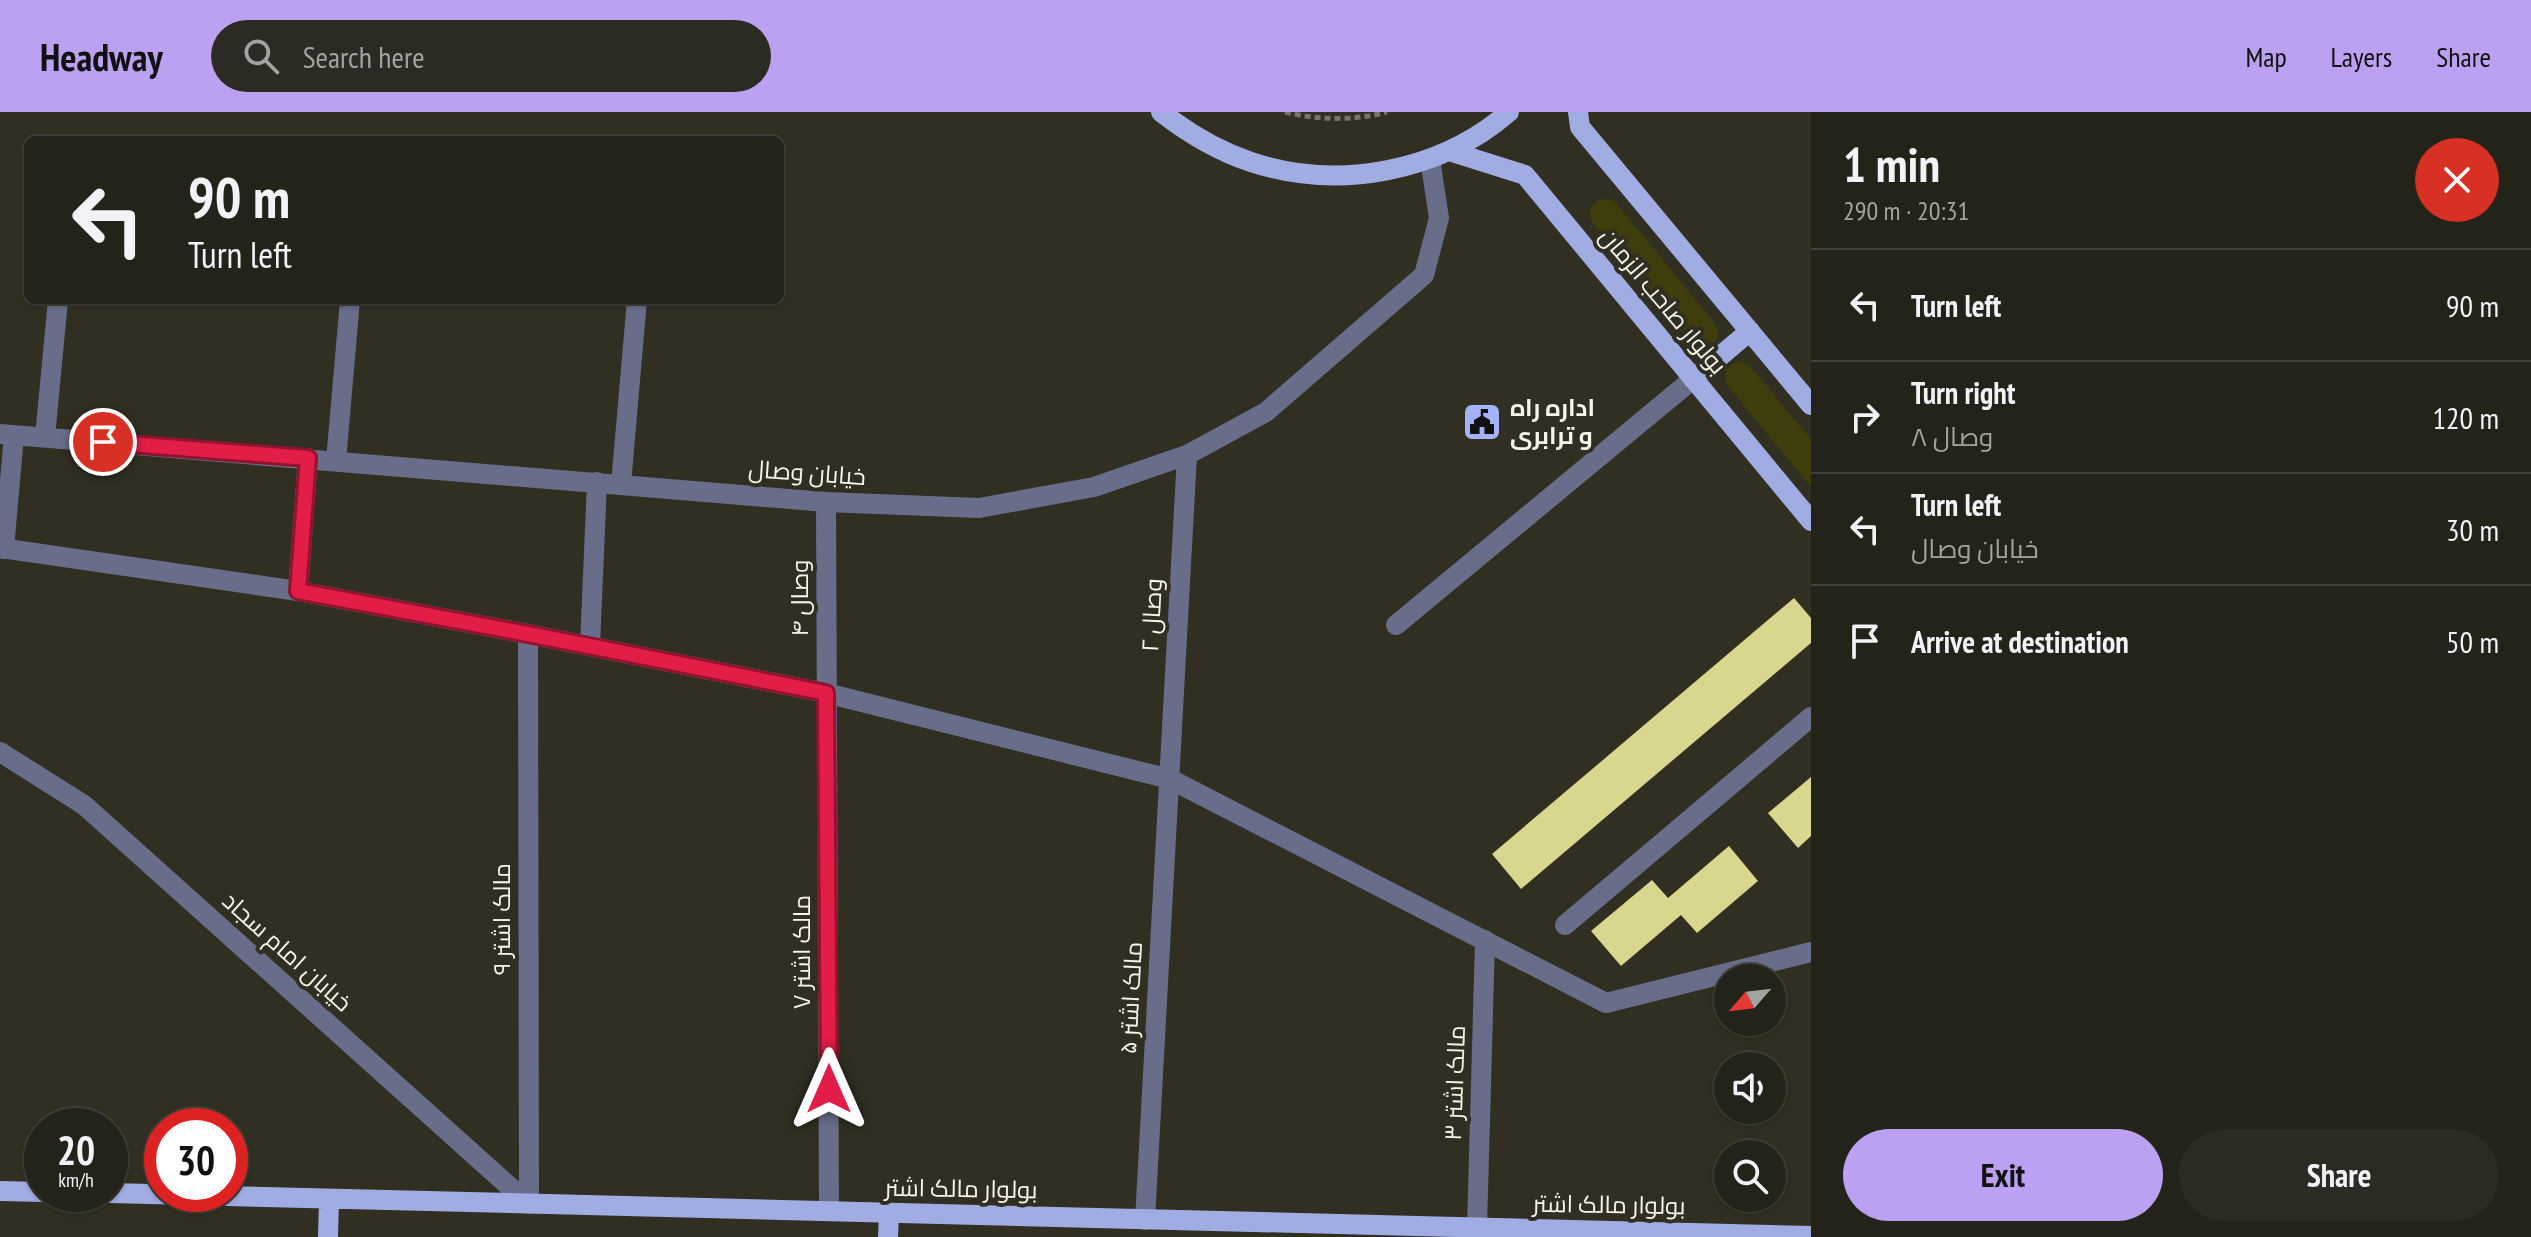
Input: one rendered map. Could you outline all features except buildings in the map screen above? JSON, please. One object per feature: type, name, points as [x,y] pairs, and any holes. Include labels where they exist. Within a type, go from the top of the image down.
[{"type":"main road","points":[[1161,112],[1203,141],[1251,162],[1276,169],[1328,176],[1393,169],[1440,155],[1479,134],[1509,112]]},
{"type":"main road","name":"بولوار صاحب الزمان","points":[[1578,112],[1580,127],[1811,405]]},
{"type":"main road","name":"بولوار صاحب الزمان","points":[[1440,155],[1525,175],[1811,521]]},
{"type":"main road","points":[[1693,379],[1750,331]]},
{"type":"main road","points":[[0,1191],[24,1192]]},
{"type":"main road","name":"بولوار مالک اشتر","points":[[128,1193],[1811,1236]]},
{"type":"main road","points":[[328,1237],[329,1199]]},
{"type":"main road","points":[[888,1237],[889,1213]]},
{"type":"street","name":"خیابان وصال","points":[[7,434],[826,502],[979,508],[1094,487],[1187,455],[1266,412],[1424,275],[1439,218],[1440,155]]},
{"type":"street","points":[[45,437],[58,304]]},
{"type":"street","points":[[336,461],[350,304]]},
{"type":"street","points":[[621,484],[637,304]]},
{"type":"street","points":[[1396,625],[1693,379]]},
{"type":"street","points":[[7,434],[2,548],[298,591],[590,646],[826,693],[1170,779],[1606,1003],[1811,952]]},
{"type":"street","name":"وصال ۲","points":[[1170,779],[1187,455]]},
{"type":"street","points":[[298,591],[308,458]]},
{"type":"street","points":[[590,646],[597,482]]},
{"type":"street","name":"وصال ۴","points":[[826,502],[826,693]]},
{"type":"street","name":"مالک اشتر ۹","points":[[528,634],[529,1204]]},
{"type":"street","name":"مالک اشتر ۷","points":[[826,693],[829,1211]]},
{"type":"street","points":[[1565,925],[1811,717]]},
{"type":"street","name":"خیابان امام سجاد","points":[[0,752],[84,805],[529,1204]]},
{"type":"street","name":"مالک اشتر ۵","points":[[1145,1220],[1170,779]]},
{"type":"street","name":"مالک اشتر ۳","points":[[1477,1228],[1485,940]]},
{"type":"path","points":[[1285,112],[1322,118],[1350,118],[1387,112]]},
{"type":"shaded area","points":[[1600,199],[1612,200],[1617,204],[1715,323],[1719,334],[1713,345],[1702,348],[1691,343],[1593,223],[1591,207]]},
{"type":"shaded area","points":[[1741,361],[1751,367],[1811,439],[1811,487],[1728,386],[1725,377],[1727,370]]},
{"type":"place","name":"اداره راه و ترابری","points":[[1482,422]]},
{"type":"route","points":[[103,442],[308,458],[298,591],[826,693],[829,1089]]}]
